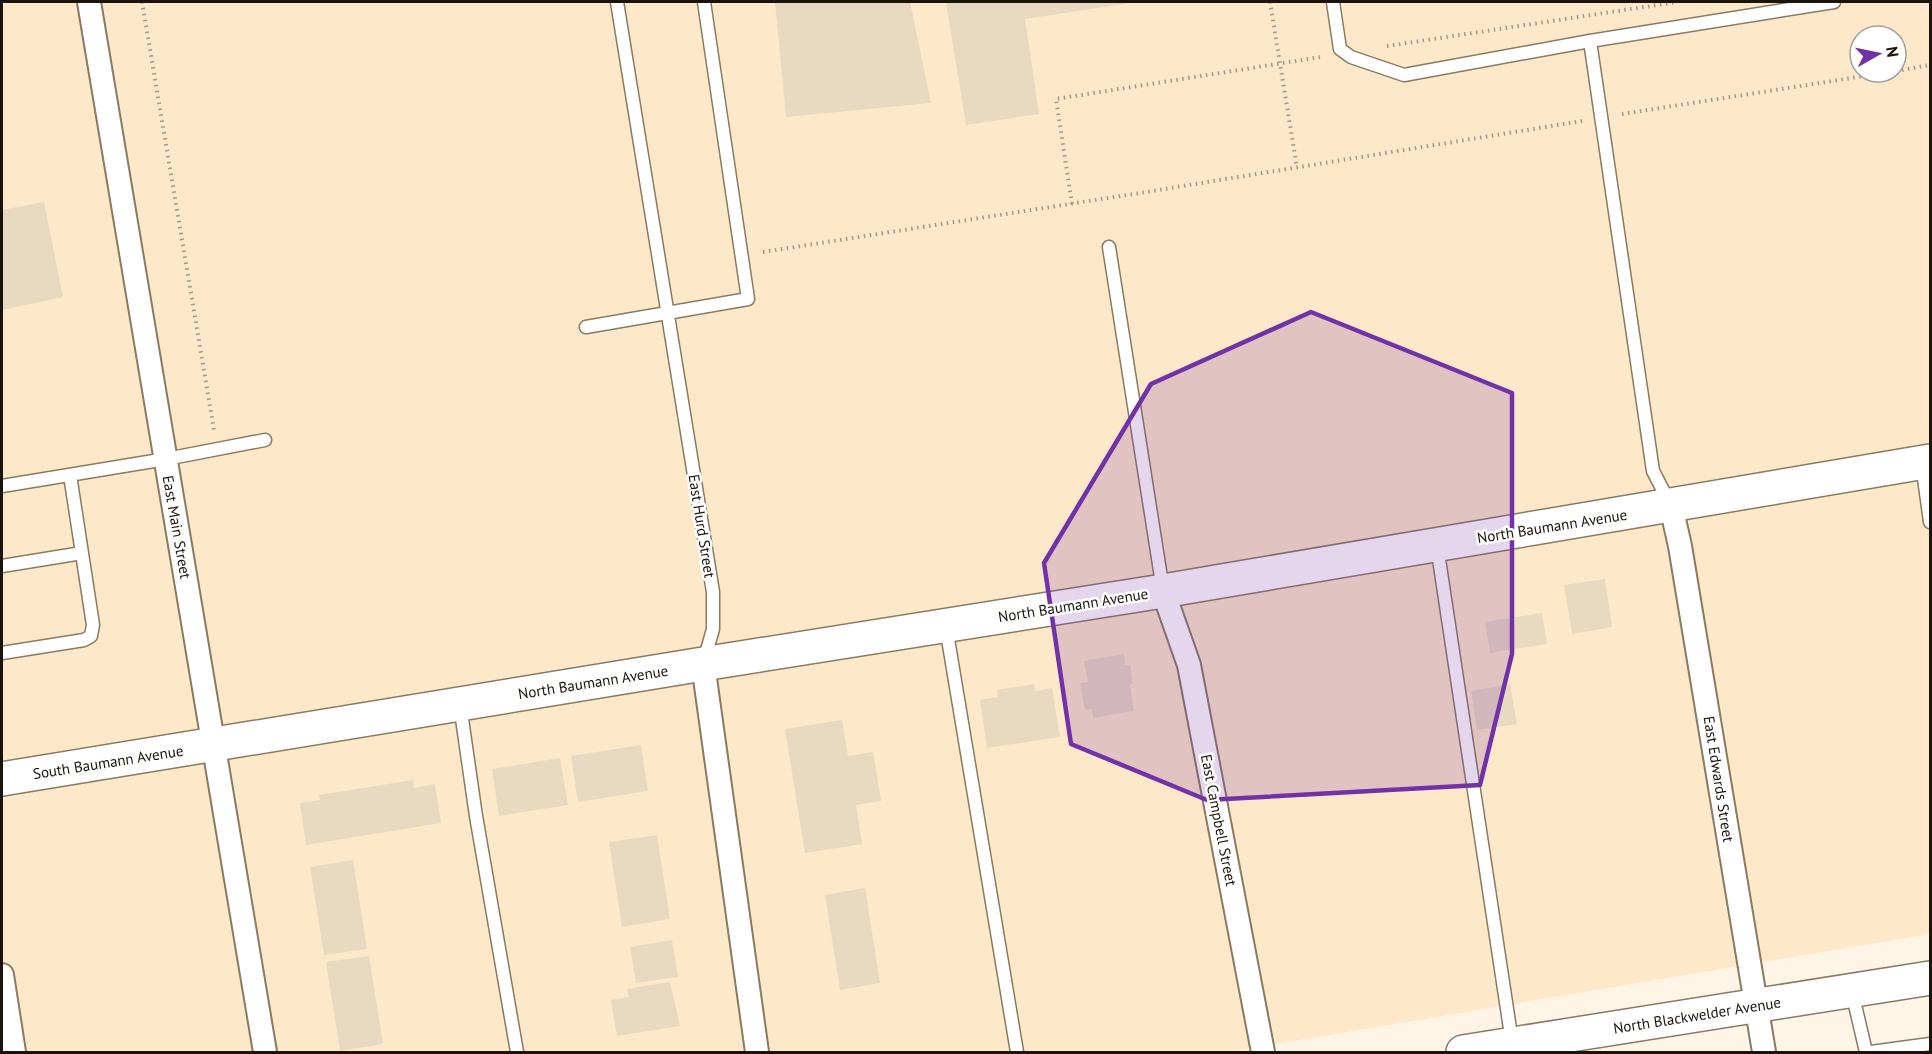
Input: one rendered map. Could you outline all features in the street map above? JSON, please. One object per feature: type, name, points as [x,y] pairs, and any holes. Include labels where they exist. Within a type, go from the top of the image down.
[{"type":"street","name":"East Main Street","points":[[89,2],[265,1053]]},
{"type":"street","name":"North Baumann Avenue","points":[[214,745],[1163,591],[1926,462]]},
{"type":"street","name":"East Edwards Street","points":[[1671,506],[1680,546],[1764,1053]]},
{"type":"street","name":"East Campbell Street","points":[[1163,591],[1189,665],[1263,1053]]},
{"type":"street","name":"East Hurd Street","points":[[704,664],[757,1053]]},
{"type":"street","name":"South Baumann Avenue","points":[[2,779],[214,745]]},
{"type":"street","points":[[2,975],[14,1053]]},
{"type":"street","name":"North Blackwelder Avenue","points":[[1463,1053],[1930,978]]},
{"type":"lane","name":"East Hurd Street","points":[[617,2],[713,592],[712,629],[704,664]]},
{"type":"lane","points":[[586,327],[667,311],[748,299],[704,2]]},
{"type":"lane","points":[[1333,2],[1340,49],[1350,57],[1404,75],[1590,41],[1834,2]]},
{"type":"lane","points":[[1590,41],[1653,471],[1671,506]]},
{"type":"lane","points":[[1109,247],[1163,591]]},
{"type":"lane","points":[[2,486],[265,440]]},
{"type":"lane","points":[[1926,462],[1930,522]]},
{"type":"lane","points":[[2,653],[84,640],[91,636],[93,625],[70,475]]},
{"type":"lane","points":[[1437,545],[1513,1045]]},
{"type":"lane","points":[[2,566],[82,553]]},
{"type":"lane","points":[[946,625],[1017,1053]]},
{"type":"lane","points":[[460,704],[476,816],[517,1053]]},
{"type":"lane","points":[[1852,990],[1866,1053]]},
{"type":"lane","points":[[1871,1053],[1930,1044]]},
{"type":"path","points":[[142,2],[217,449]]},
{"type":"path","points":[[1270,2],[1297,168]]},
{"type":"path","points":[[1908,69],[1930,65]]},
{"type":"path","points":[[741,255],[1848,79]]},
{"type":"highlighted area","points":[[1311,312],[1512,393],[1512,654],[1480,785],[1207,800],[1071,744],[1044,563],[1151,384]]},
{"type":"shaded area","points":[[2,2],[1930,2],[1930,934],[1229,1052],[2,1052]]},
{"type":"building","points":[[775,2],[910,2],[931,103],[786,117]]},
{"type":"building","points":[[946,2],[1131,3],[1025,19],[1039,114],[966,125]]},
{"type":"building","points":[[44,202],[63,297],[2,310],[2,210]]},
{"type":"building","points":[[1605,579],[1612,627],[1572,634],[1564,585]]},
{"type":"building","points":[[1542,613],[1547,644],[1490,653],[1485,622]]},
{"type":"building","points":[[1124,654],[1125,665],[1130,665],[1134,711],[1093,718],[1092,709],[1085,710],[1080,683],[1088,682],[1084,661]]},
{"type":"building","points":[[1034,684],[1035,691],[1052,688],[1060,737],[987,748],[980,700],[998,697],[997,690]]},
{"type":"building","points":[[1510,684],[1517,724],[1477,730],[1471,691]]},
{"type":"building","points":[[842,720],[848,756],[873,752],[881,801],[856,805],[862,844],[805,853],[785,729]]},
{"type":"building","points":[[641,745],[648,791],[578,802],[571,756]]},
{"type":"building","points":[[560,758],[568,805],[499,816],[492,769]]},
{"type":"building","points":[[413,780],[414,788],[435,784],[441,823],[306,845],[300,803],[320,800],[319,795]]},
{"type":"building","points":[[657,835],[670,919],[622,927],[609,842]]},
{"type":"building","points":[[353,860],[367,949],[324,955],[310,867]]},
{"type":"building","points":[[865,888],[880,983],[840,990],[825,895]]},
{"type":"building","points":[[672,940],[678,977],[636,983],[630,947]]},
{"type":"building","points":[[369,956],[383,1044],[340,1051],[326,962]]},
{"type":"building","points":[[670,982],[680,1026],[617,1036],[611,1000],[629,997],[627,989]]}]
